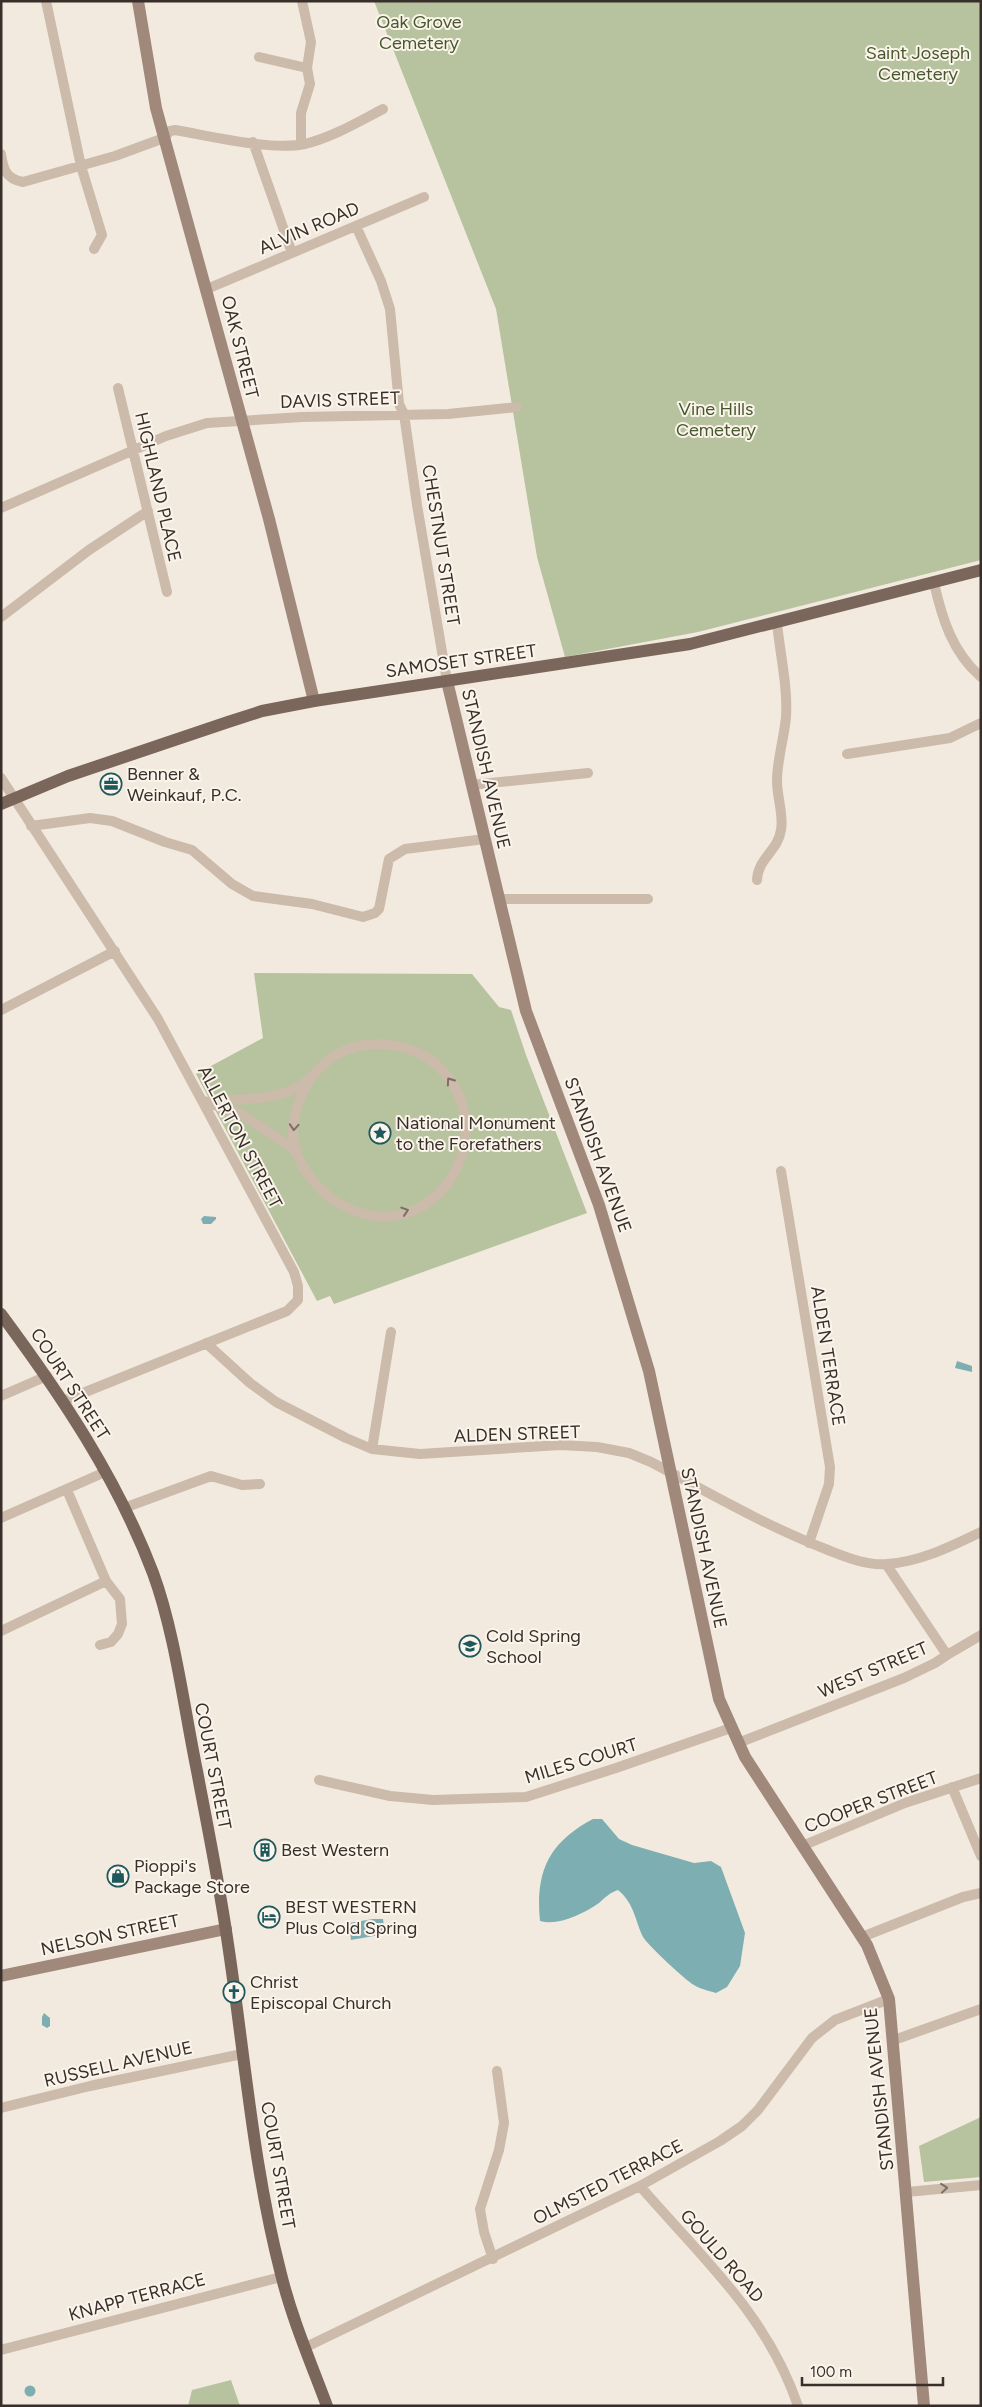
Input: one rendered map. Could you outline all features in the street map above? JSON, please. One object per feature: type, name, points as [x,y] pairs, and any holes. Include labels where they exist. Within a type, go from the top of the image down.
[{"type":"main road","name":"SAMOSET STREET","points":[[1,804],[68,776],[262,711],[447,680],[690,644],[981,570]]},
{"type":"main road","name":"SAMOSET STREET","points":[[934,583],[981,578]]},
{"type":"main road","name":"COURT STREET","points":[[1,1314],[47,1376],[106,1472],[154,1576],[170,1638],[226,1928],[253,2139],[281,2277],[327,2406]]},
{"type":"street","points":[[46,1],[81,166],[102,236],[94,248]]},
{"type":"street","name":"OAK STREET","points":[[138,1],[150,80],[164,138],[207,289],[240,420],[281,565],[314,701]]},
{"type":"street","points":[[301,144],[301,113],[310,84],[307,68],[311,42],[302,1]]},
{"type":"street","points":[[258,57],[307,68]]},
{"type":"street","points":[[1,154],[8,176],[15,181],[23,182],[81,166],[164,138],[170,131],[175,130],[280,146],[301,144],[332,135],[383,109]]},
{"type":"street","points":[[253,142],[292,253]]},
{"type":"street","name":"ALVIN ROAD","points":[[207,289],[424,197]]},
{"type":"street","name":"CHESTNUT STREET","points":[[356,226],[381,281],[390,309],[398,395],[404,414],[417,505],[447,680]]},
{"type":"street","name":"HIGHLAND PLACE","points":[[118,388],[166,592]]},
{"type":"street","name":"DAVIS STREET","points":[[1,508],[189,427],[240,420],[448,414],[517,407]]},
{"type":"street","points":[[1,617],[89,550],[148,511]]},
{"type":"street","points":[[934,583],[942,614],[951,638],[963,658],[981,677]]},
{"type":"street","points":[[757,880],[760,864],[780,839],[782,829],[777,779],[786,716],[786,699],[777,623]]},
{"type":"street","name":"STANDISH AVENUE","points":[[447,680],[526,1011],[599,1205],[625,1286],[649,1371],[719,1699],[738,1743],[802,1846],[862,1937],[888,1999],[894,2040],[924,2406]]},
{"type":"street","points":[[847,754],[950,738],[981,723]]},
{"type":"street","points":[[471,785],[588,773]]},
{"type":"street","name":"ALLERTON STREET","points":[[1,778],[158,1019],[294,1272],[299,1296],[294,1305],[287,1311],[63,1401]]},
{"type":"street","points":[[31,826],[90,818],[112,821],[165,842],[192,850],[232,884],[253,896],[312,904],[363,917],[375,913],[379,908],[382,900],[386,868],[389,859],[395,853],[405,849],[484,839]]},
{"type":"street","points":[[499,898],[648,898]]},
{"type":"street","points":[[1,1010],[115,951]]},
{"type":"street","points":[[382,1044],[415,1052],[431,1059],[454,1085],[466,1119],[467,1136],[455,1174],[440,1192],[422,1205],[384,1216],[358,1212],[333,1199],[311,1177],[297,1151],[293,1129],[295,1113],[300,1096],[309,1082],[314,1073],[330,1059],[363,1045],[382,1044]]},
{"type":"street","points":[[203,1102],[271,1096],[284,1093],[309,1082]]},
{"type":"street","points":[[203,1102],[226,1107],[243,1115],[297,1151]]},
{"type":"street","name":"ALDEN TERRACE","points":[[781,1171],[830,1467],[829,1484],[810,1543]]},
{"type":"street","points":[[372,1449],[390,1332]]},
{"type":"street","name":"ALDEN STREET","points":[[206,1343],[250,1383],[276,1402],[346,1438],[372,1449],[420,1454],[560,1445],[597,1447],[629,1453],[670,1472],[777,1530],[846,1556],[886,1564],[934,1552],[981,1532]]},
{"type":"street","points":[[1,1396],[47,1376]]},
{"type":"street","points":[[1,1518],[106,1472]]},
{"type":"street","points":[[124,1508],[211,1476],[242,1485],[260,1484]]},
{"type":"street","points":[[67,1490],[106,1581],[120,1599],[122,1624],[118,1634],[110,1642],[100,1645]]},
{"type":"street","name":"WEST STREET","points":[[738,1743],[896,1681],[936,1663],[947,1655],[886,1564]]},
{"type":"street","points":[[1,1631],[106,1581]]},
{"type":"street","points":[[947,1655],[981,1635]]},
{"type":"street","name":"MILES COURT","points":[[319,1780],[390,1796],[432,1800],[526,1797],[730,1728]]},
{"type":"street","name":"COOPER STREET","points":[[802,1846],[852,1824],[981,1778]]},
{"type":"street","points":[[952,1787],[981,1856]]},
{"type":"street","points":[[862,1937],[981,1892]]},
{"type":"street","name":"NELSON STREET","points":[[1,1976],[226,1928]]},
{"type":"street","name":"OLMSTED TERRACE","points":[[306,2347],[493,2259],[686,2162],[742,2126],[758,2110],[812,2038],[835,2020],[888,1999]]},
{"type":"street","points":[[894,2040],[981,2009]]},
{"type":"street","name":"RUSSELL AVENUE","points":[[1,2108],[90,2086],[242,2054]]},
{"type":"street","points":[[493,2259],[484,2232],[480,2209],[500,2150],[504,2123],[497,2071]]},
{"type":"street","points":[[907,2192],[981,2185]]},
{"type":"street","name":"GOULD ROAD","points":[[640,2186],[735,2291],[774,2352],[798,2406]]},
{"type":"street","name":"KNAPP TERRACE","points":[[1,2350],[281,2277]]},
{"type":"green space","name":"Vine Hills Cemetery","points":[[374,1],[981,1],[981,560],[698,632],[565,657],[537,557],[496,309]]},
{"type":"green space","points":[[254,973],[472,974],[499,1007],[511,1010],[526,1055],[587,1213],[334,1304],[330,1296],[317,1301],[196,1074],[263,1038]]},
{"type":"green space","points":[[981,2117],[981,2177],[924,2182],[919,2146]]},
{"type":"green space","points":[[231,2380],[240,2406],[188,2406],[192,2390]]},
{"type":"water","points":[[204,1216],[216,1217],[216,1219],[211,1224],[203,1224],[201,1219]]},
{"type":"water","points":[[957,1361],[972,1366],[972,1372],[955,1368]]},
{"type":"water","points":[[593,1819],[602,1819],[619,1839],[632,1845],[694,1863],[711,1861],[721,1867],[745,1933],[740,1966],[727,1987],[716,1993],[702,1989],[689,1982],[675,1970],[643,1937],[628,1900],[618,1890],[593,1907],[571,1918],[555,1922],[540,1921],[540,1888],[548,1860],[565,1838]]},
{"type":"water","points":[[383,1919],[385,1934],[351,1940],[349,1923]]},
{"type":"water","points":[[44,2013],[50,2018],[50,2026],[47,2028],[42,2025]]},
{"type":"water","points":[[30,2385],[36,2391],[30,2397],[24,2391]]},
{"type":"place","name":"Benner & Weinkauf, P.C.","points":[[111,784]]},
{"type":"place","name":"National Monument to the Forefathers","points":[[380,1133]]},
{"type":"place","name":"Cold Spring School","points":[[470,1646]]},
{"type":"place","name":"Best Western","points":[[265,1850]]},
{"type":"place","name":"Pioppi's Package Store","points":[[118,1876]]},
{"type":"place","name":"BEST WESTERN Plus Cold Spring","points":[[269,1917]]},
{"type":"place","name":"Christ Episcopal Church","points":[[234,1992]]},
{"type":"park label","name":"Oak Grove Cemetery","points":[[419,32]]},
{"type":"park label","name":"Saint Joseph Cemetery","points":[[918,63]]}]
